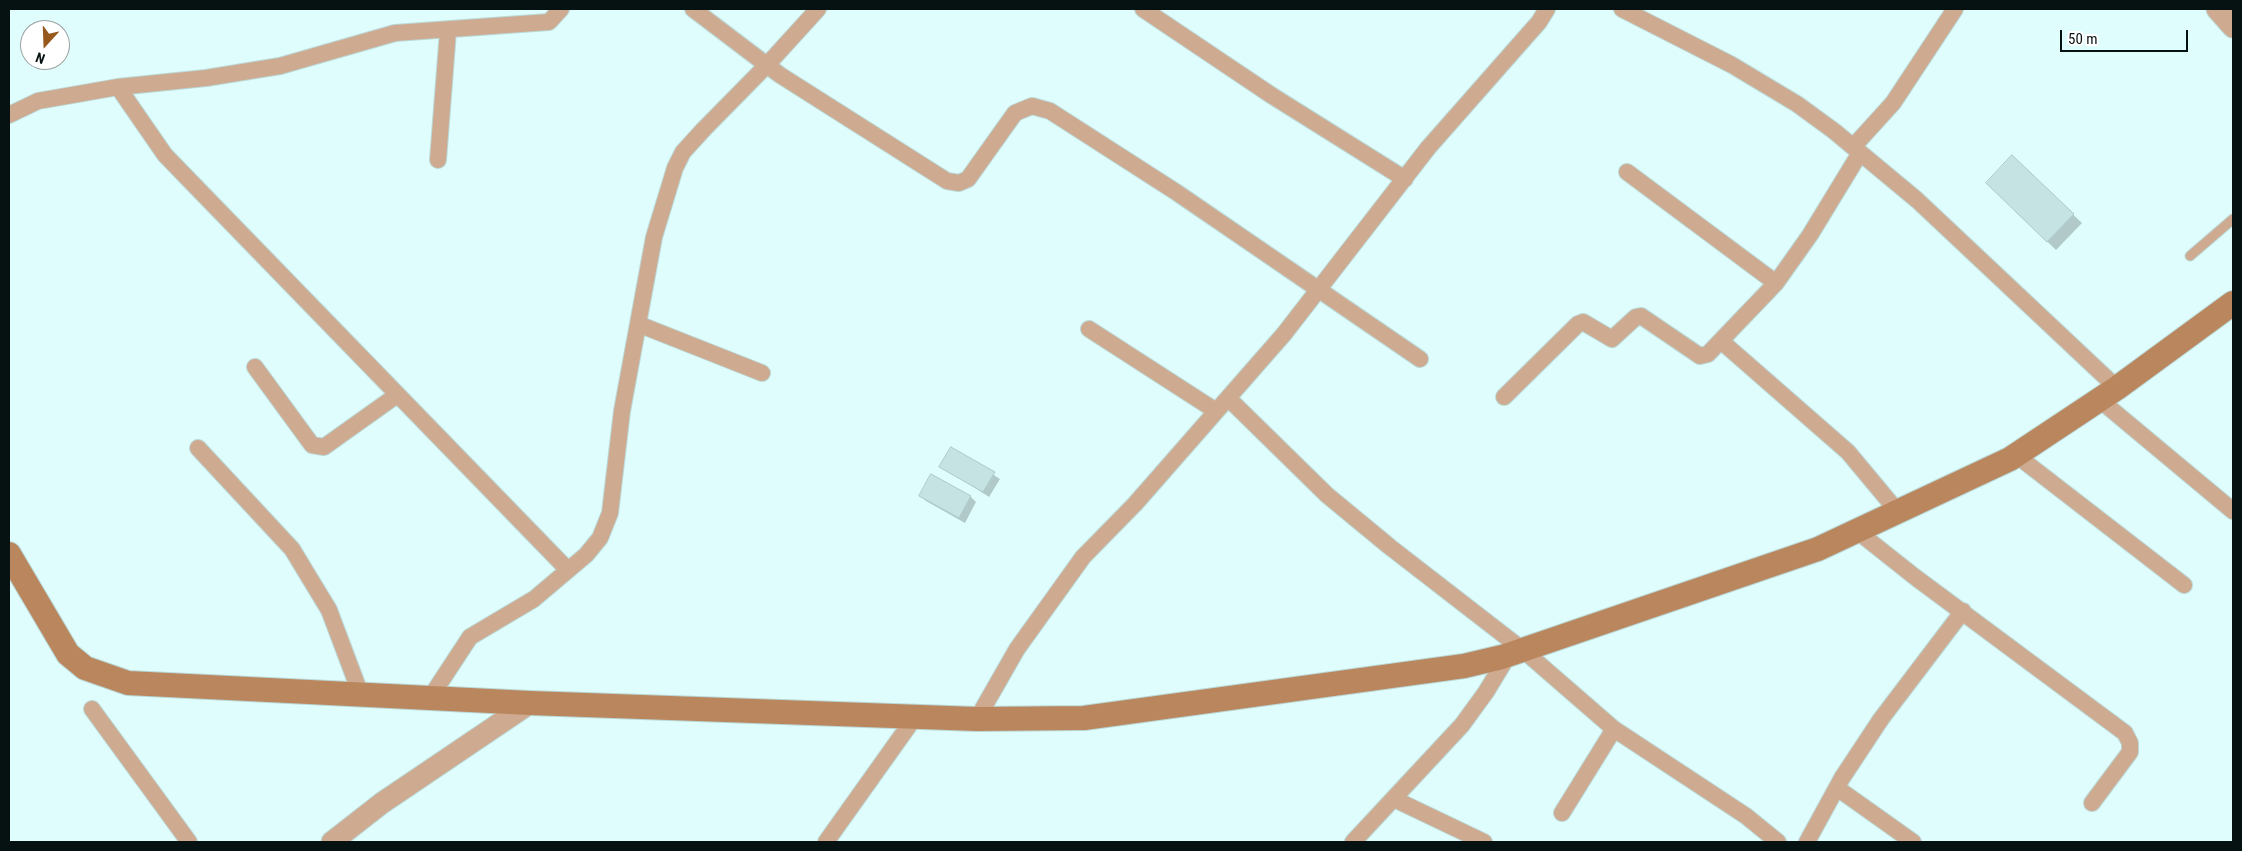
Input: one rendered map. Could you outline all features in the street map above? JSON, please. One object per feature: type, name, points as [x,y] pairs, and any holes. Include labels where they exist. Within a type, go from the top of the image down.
[{"type":"main road","points":[[9,554],[68,654],[85,668],[128,683],[530,703],[977,719],[1084,718],[1464,666],[1516,652],[1818,549],[2016,455],[2109,394],[2233,303]]},
{"type":"street","points":[[9,115],[38,101],[118,87],[206,78],[280,66],[395,33],[448,31],[549,22],[561,9]]},
{"type":"street","points":[[693,9],[767,65],[947,181],[959,183],[968,179],[1015,113],[1032,106],[1050,111],[1176,192],[1420,358]]},
{"type":"street","points":[[430,698],[470,637],[534,599],[586,555],[600,538],[610,513],[622,411],[654,237],[675,168],[683,152],[818,9]]},
{"type":"street","points":[[1143,9],[1271,95],[1404,179]]},
{"type":"street","points":[[977,719],[1017,649],[1083,557],[1135,504],[1284,334],[1404,179],[1539,22],[1547,9]]},
{"type":"street","points":[[1622,9],[1716,56],[1797,104],[1918,200],[2109,394],[2233,511]]},
{"type":"street","points":[[1504,397],[1578,324],[1583,322],[1612,339],[1636,317],[1641,316],[1700,356],[1708,354],[1776,283],[1810,235],[1857,150],[1893,103],[1955,9]]},
{"type":"street","points":[[2217,9],[2233,27]]},
{"type":"street","points":[[438,160],[448,31]]},
{"type":"street","points":[[118,87],[166,155],[568,570]]},
{"type":"street","points":[[1627,172],[1776,283]]},
{"type":"street","points":[[638,324],[762,373]]},
{"type":"street","points":[[1089,329],[1216,411]]},
{"type":"street","points":[[1721,340],[1848,452],[1898,512]]},
{"type":"street","points":[[255,367],[312,445],[317,448],[324,447],[397,395]]},
{"type":"street","points":[[1228,398],[1327,495],[1516,652],[1614,729],[1746,816],[1778,842]]},
{"type":"street","points":[[198,448],[292,548],[329,610],[361,695]]},
{"type":"street","points":[[2016,455],[2184,585]]},
{"type":"street","points":[[1857,531],[1915,577],[1963,611],[2125,734],[2130,743],[2130,752],[2092,804]]},
{"type":"street","points":[[1806,842],[1837,788],[1881,719],[1963,611]]},
{"type":"street","points":[[1353,842],[1462,725],[1516,652]]},
{"type":"street","points":[[332,842],[382,803],[530,703]]},
{"type":"street","points":[[92,709],[189,842]]},
{"type":"street","points":[[826,842],[915,717]]},
{"type":"street","points":[[1562,812],[1614,729]]},
{"type":"street","points":[[1837,788],[1913,842]]},
{"type":"street","points":[[1394,799],[1484,842]]},
{"type":"lane","points":[[2190,256],[2233,219]]},
{"type":"building","points":[[2012,155],[2074,214],[2047,242],[1986,183]]},
{"type":"building","points":[[951,447],[995,472],[983,492],[939,467]]},
{"type":"building","points":[[931,474],[971,496],[959,518],[919,496]]}]
